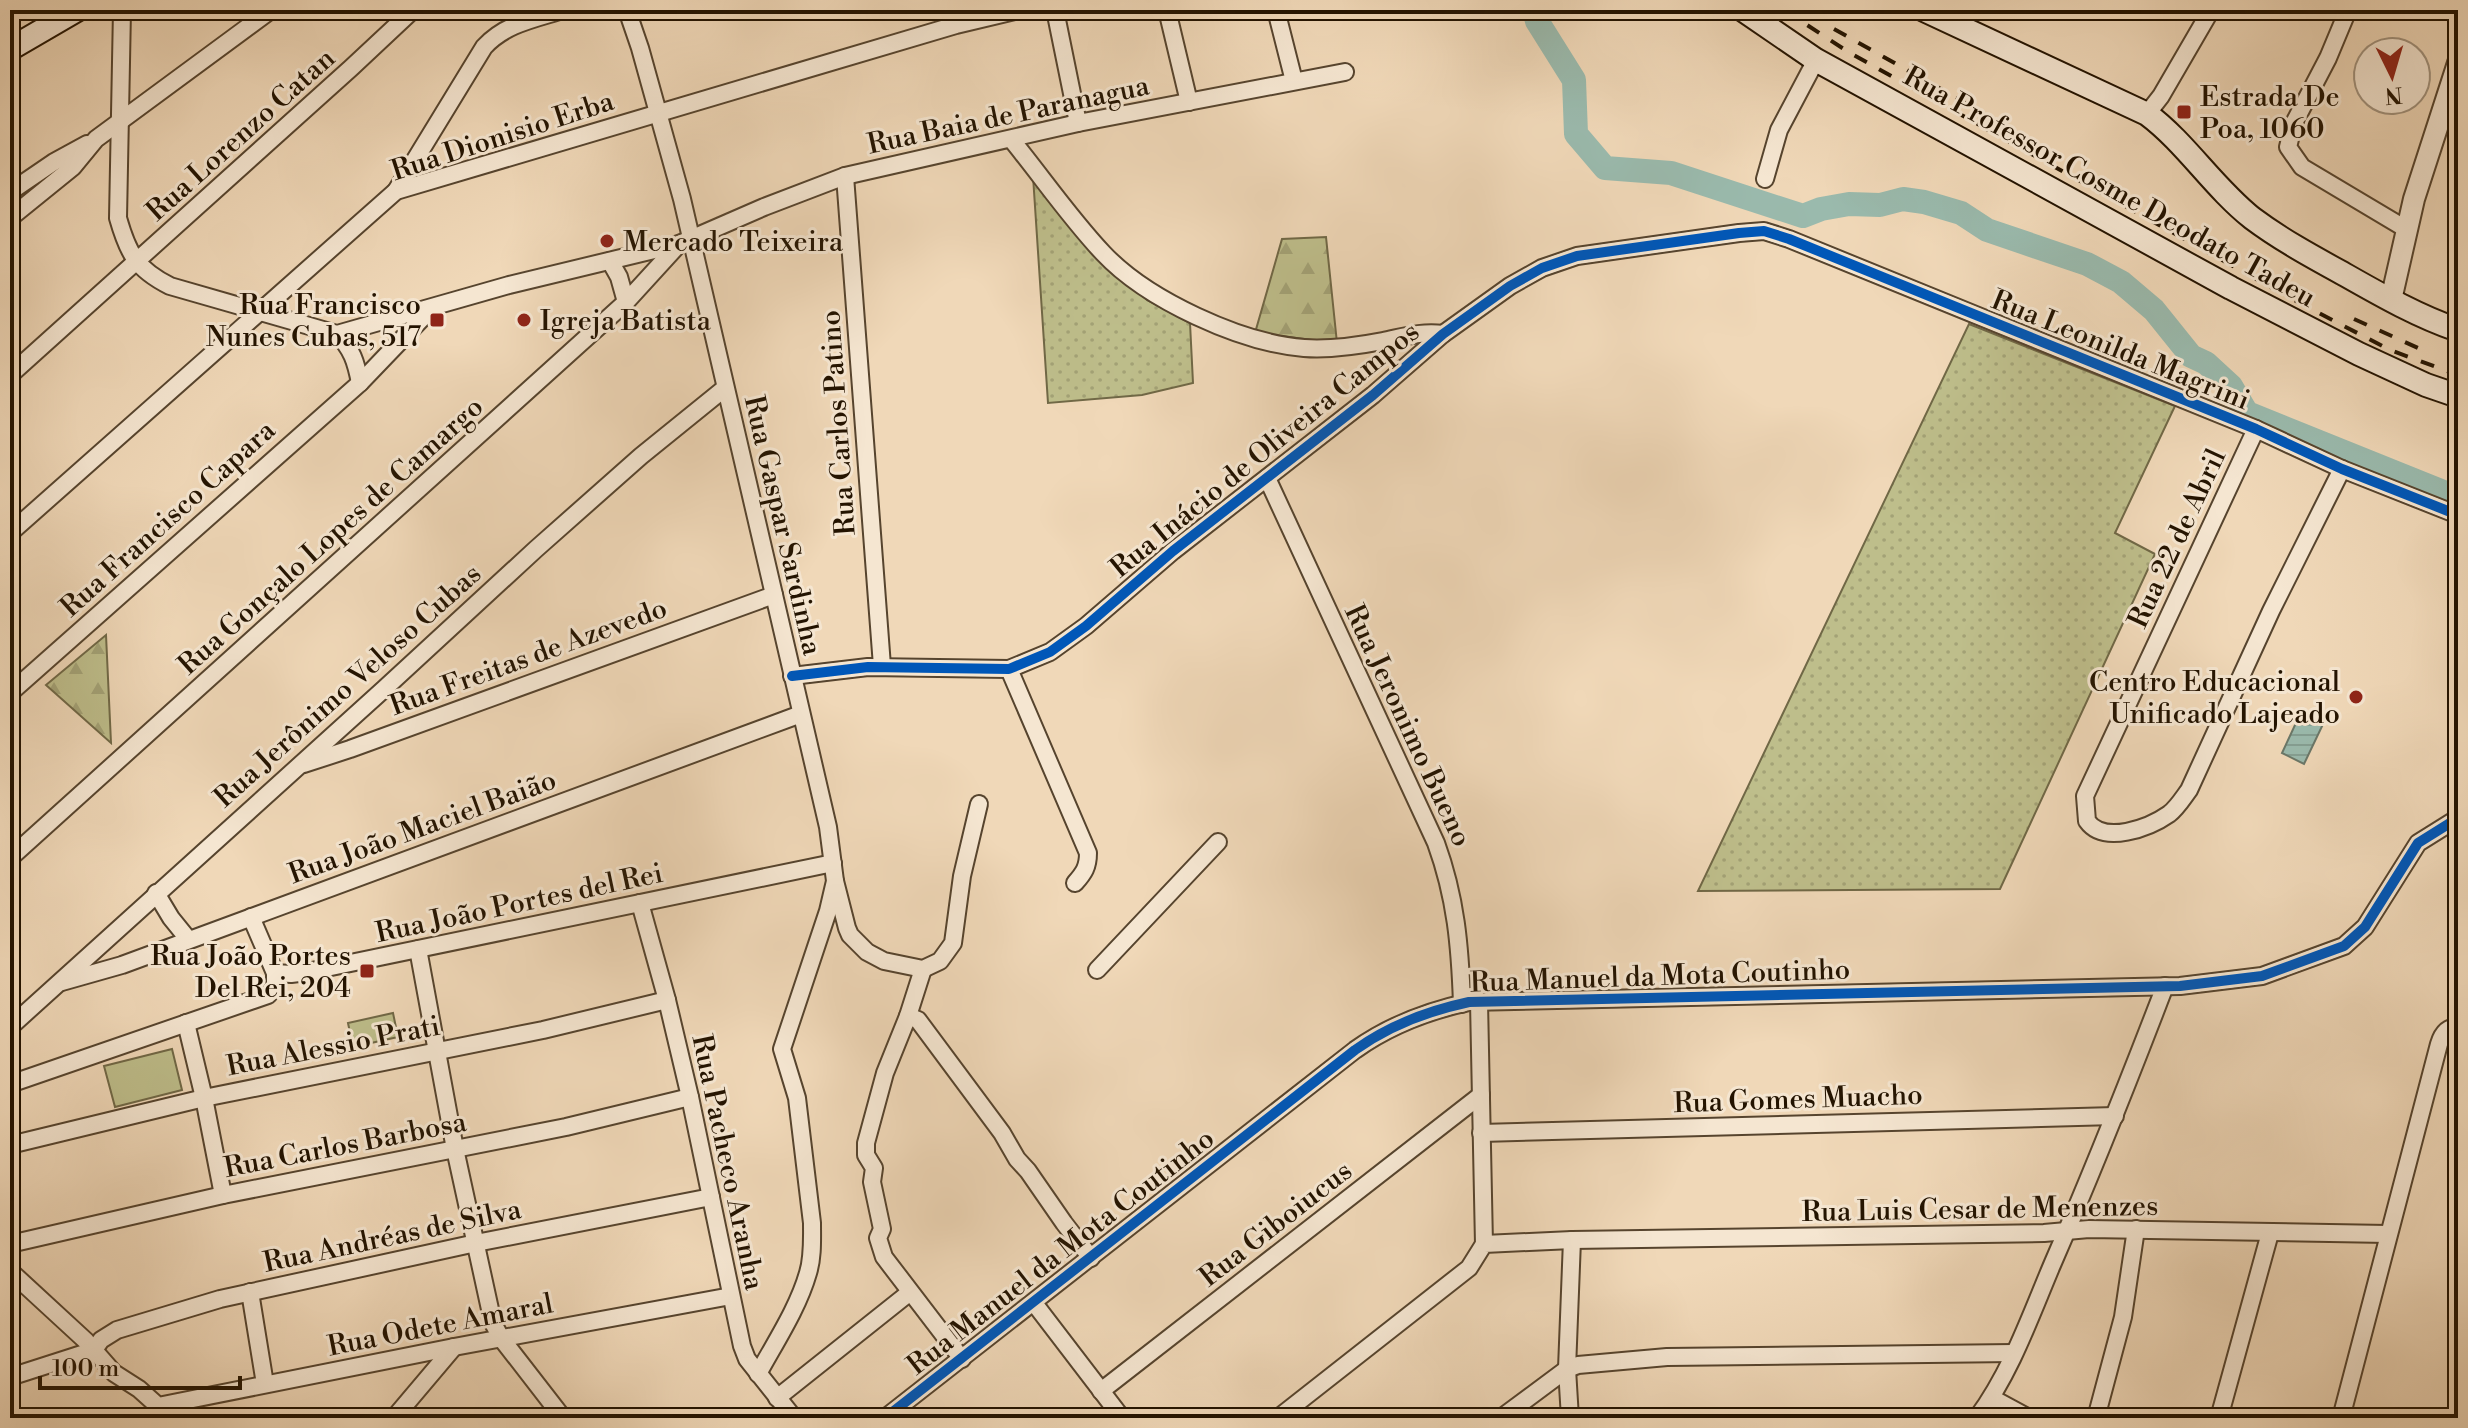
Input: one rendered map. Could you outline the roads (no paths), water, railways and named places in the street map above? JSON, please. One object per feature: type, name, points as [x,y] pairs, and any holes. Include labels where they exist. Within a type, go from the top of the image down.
[{"type":"main road","points":[[10,49],[77,10]]},
{"type":"main road","name":"Rua Professor Cosme Deodato Tadeu","points":[[1743,10],[1816,60],[2311,330],[2426,385],[2458,396]]},
{"type":"main road","points":[[1924,10],[2147,114],[2164,127],[2216,186],[2252,218],[2296,247],[2391,300],[2458,330]]},
{"type":"street","points":[[122,10],[118,218],[126,244],[136,262],[152,277],[170,286],[337,334],[355,358],[360,383]]},
{"type":"street","points":[[10,192],[54,162],[96,139],[271,10]]},
{"type":"street","name":"Rua Lorenzo Catan","points":[[10,375],[413,10]]},
{"type":"street","points":[[396,191],[495,34],[563,10]]},
{"type":"street","name":"Rua Gaspar Sardinha","points":[[627,10],[658,113],[686,242],[725,388],[828,827],[835,881],[782,1049],[797,1098],[812,1223],[809,1272],[791,1315],[758,1374]]},
{"type":"street","name":"Rua Dionisio Erba","points":[[10,533],[396,191],[956,25],[1019,10]]},
{"type":"street","points":[[1055,10],[1078,123]]},
{"type":"street","points":[[1167,10],[1189,102]]},
{"type":"street","points":[[1276,10],[1294,81]]},
{"type":"street","points":[[2147,114],[2161,96],[2211,10]]},
{"type":"street","points":[[2348,10],[2328,58],[2294,123],[2288,147],[2302,167],[2406,229]]},
{"type":"street","points":[[1765,179],[1779,130],[1816,60]]},
{"type":"street","points":[[2391,300],[2423,168],[2458,63]]},
{"type":"street","name":"Rua Baia de Paranagua","points":[[686,242],[764,207],[845,176],[1078,123],[1345,72]]},
{"type":"street","points":[[10,218],[73,167],[96,139]]},
{"type":"street","points":[[1011,139],[1104,255],[1159,296],[1206,320],[1257,341],[1304,348],[1361,345],[1418,333],[1443,334]]},
{"type":"street","name":"Rua Carlos Patino","points":[[845,176],[882,666]]},
{"type":"street","name":"Rua Inácio de Oliveira Campos","points":[[792,676],[882,666],[1009,669],[1050,652],[1086,626],[1173,551],[1373,395],[1443,334],[1510,286],[1542,268],[1577,256],[1764,231]]},
{"type":"street","name":"Rua Leonilda Magrini","points":[[1764,231],[2256,429],[2342,469],[2458,515]]},
{"type":"street","points":[[337,334],[509,285],[686,242]]},
{"type":"street","name":"Rua Gonçalo Lopes de Camargo","points":[[10,858],[626,302],[686,242]]},
{"type":"street","points":[[610,261],[619,277],[626,302]]},
{"type":"street","name":"Rua Francisco Capara","points":[[10,693],[360,383],[431,308]]},
{"type":"street","name":"Rua Jerônimo Veloso Cubas","points":[[10,1027],[629,466],[725,388]]},
{"type":"street","name":"Rua 22 de Abril","points":[[2256,429],[2085,796],[2087,821],[2098,831],[2128,831],[2168,815],[2189,790],[2271,611],[2342,469]]},
{"type":"street","name":"Rua Jeronimo Bueno","points":[[1267,478],[1436,843],[1446,871],[1459,937],[1462,1004]]},
{"type":"street","name":"Rua Freitas de Azevedo","points":[[298,766],[774,595]]},
{"type":"street","points":[[1009,669],[1088,853],[1084,874],[1075,883]]},
{"type":"street","name":"Rua João Maciel Baião","points":[[59,983],[122,965],[801,714]]},
{"type":"street","points":[[835,881],[847,928],[862,948],[884,961],[923,969],[940,961],[953,943],[962,876],[979,804]]},
{"type":"street","name":"Rua Manuel da Mota Coutinho","points":[[885,1418],[1362,1045],[1392,1026],[1424,1014],[1479,1002],[2165,986],[2262,976],[2344,946],[2365,927],[2418,843],[2458,818]]},
{"type":"street","points":[[1097,970],[1218,842]]},
{"type":"street","name":"Rua João Portes del Rei","points":[[275,973],[299,973],[833,863]]},
{"type":"street","points":[[156,893],[188,939]]},
{"type":"street","name":"Rua Pacheco Aranha","points":[[640,903],[690,1097],[742,1346],[747,1359],[794,1418]]},
{"type":"street","points":[[10,1084],[268,995],[275,987],[275,973],[251,917]]},
{"type":"street","points":[[418,949],[488,1307],[501,1338],[563,1418]]},
{"type":"street","points":[[923,969],[885,1073],[866,1143],[866,1155],[874,1168],[872,1182],[882,1229],[878,1238],[881,1250],[889,1267],[962,1359]]},
{"type":"street","points":[[1977,1418],[1992,1398],[2014,1353],[2115,1116],[2165,986]]},
{"type":"street","name":"Rua Alessio Prati","points":[[10,1145],[204,1098],[543,1030],[667,1000]]},
{"type":"street","points":[[1284,1416],[1469,1268],[1484,1244],[1479,1002]]},
{"type":"street","points":[[908,1016],[918,1020],[1091,1258]]},
{"type":"street","points":[[186,1023],[223,1195]]},
{"type":"street","points":[[2341,1418],[2439,1044],[2452,1030]]},
{"type":"street","name":"Rua Giboiucus","points":[[1101,1391],[1481,1095]]},
{"type":"street","name":"Rua Carlos Barbosa","points":[[10,1244],[223,1195],[566,1127],[690,1097]]},
{"type":"street","name":"Rua Gomes Muacho","points":[[1481,1133],[2115,1116]]},
{"type":"street","name":"Rua Andréas de Silva","points":[[10,1377],[94,1350],[101,1340],[117,1330],[250,1292],[711,1197]]},
{"type":"street","points":[[2096,1418],[2123,1317],[2136,1229]]},
{"type":"street","name":"Rua Luis Cesar de Menenzes","points":[[1484,1244],[2028,1234],[2136,1229],[2388,1234]]},
{"type":"street","points":[[2219,1418],[2270,1233]]},
{"type":"street","points":[[1570,1418],[1567,1369],[1572,1240]]},
{"type":"street","points":[[10,1271],[94,1350]]},
{"type":"street","points":[[250,1292],[265,1384]]},
{"type":"street","points":[[777,1398],[909,1293]]},
{"type":"street","name":"Rua Odete Amaral","points":[[94,1350],[114,1373],[158,1406],[731,1296]]},
{"type":"street","points":[[1034,1303],[1122,1418]]},
{"type":"street","points":[[394,1418],[454,1347]]},
{"type":"street","points":[[1501,1418],[1567,1369],[1578,1365],[1667,1357],[2014,1353]]},
{"type":"street","points":[[1992,1398],[2029,1418]]},
{"type":"waterway","points":[[1534,10],[1537,21],[1574,80],[1576,134],[1605,168],[1671,173],[1803,216],[1849,204],[1880,205],[1903,199],[1961,213],[1987,230],[2087,264],[2121,282],[2154,310],[2191,356],[2206,363],[2231,386],[2247,413],[2458,498]]},
{"type":"railway","points":[[1784,10],[1850,53],[2294,300],[2390,350],[2458,375]]},
{"type":"railway","points":[[1834,29],[1980,111]]},
{"type":"railway","points":[[2354,319],[2427,352]]},
{"type":"place","name":"Estrada De Poa, 1060","points":[[2184,112]]},
{"type":"place","name":"Mercado Teixeira","points":[[607,241]]},
{"type":"place","name":"Rua Francisco Nunes Cubas, 517","points":[[437,320]]},
{"type":"place","name":"Igreja Batista","points":[[524,320]]},
{"type":"place","name":"Centro Educacional Unificado Lajeado","points":[[2356,697]]},
{"type":"place","name":"Rua João Portes Del Rei, 204","points":[[367,971]]}]
